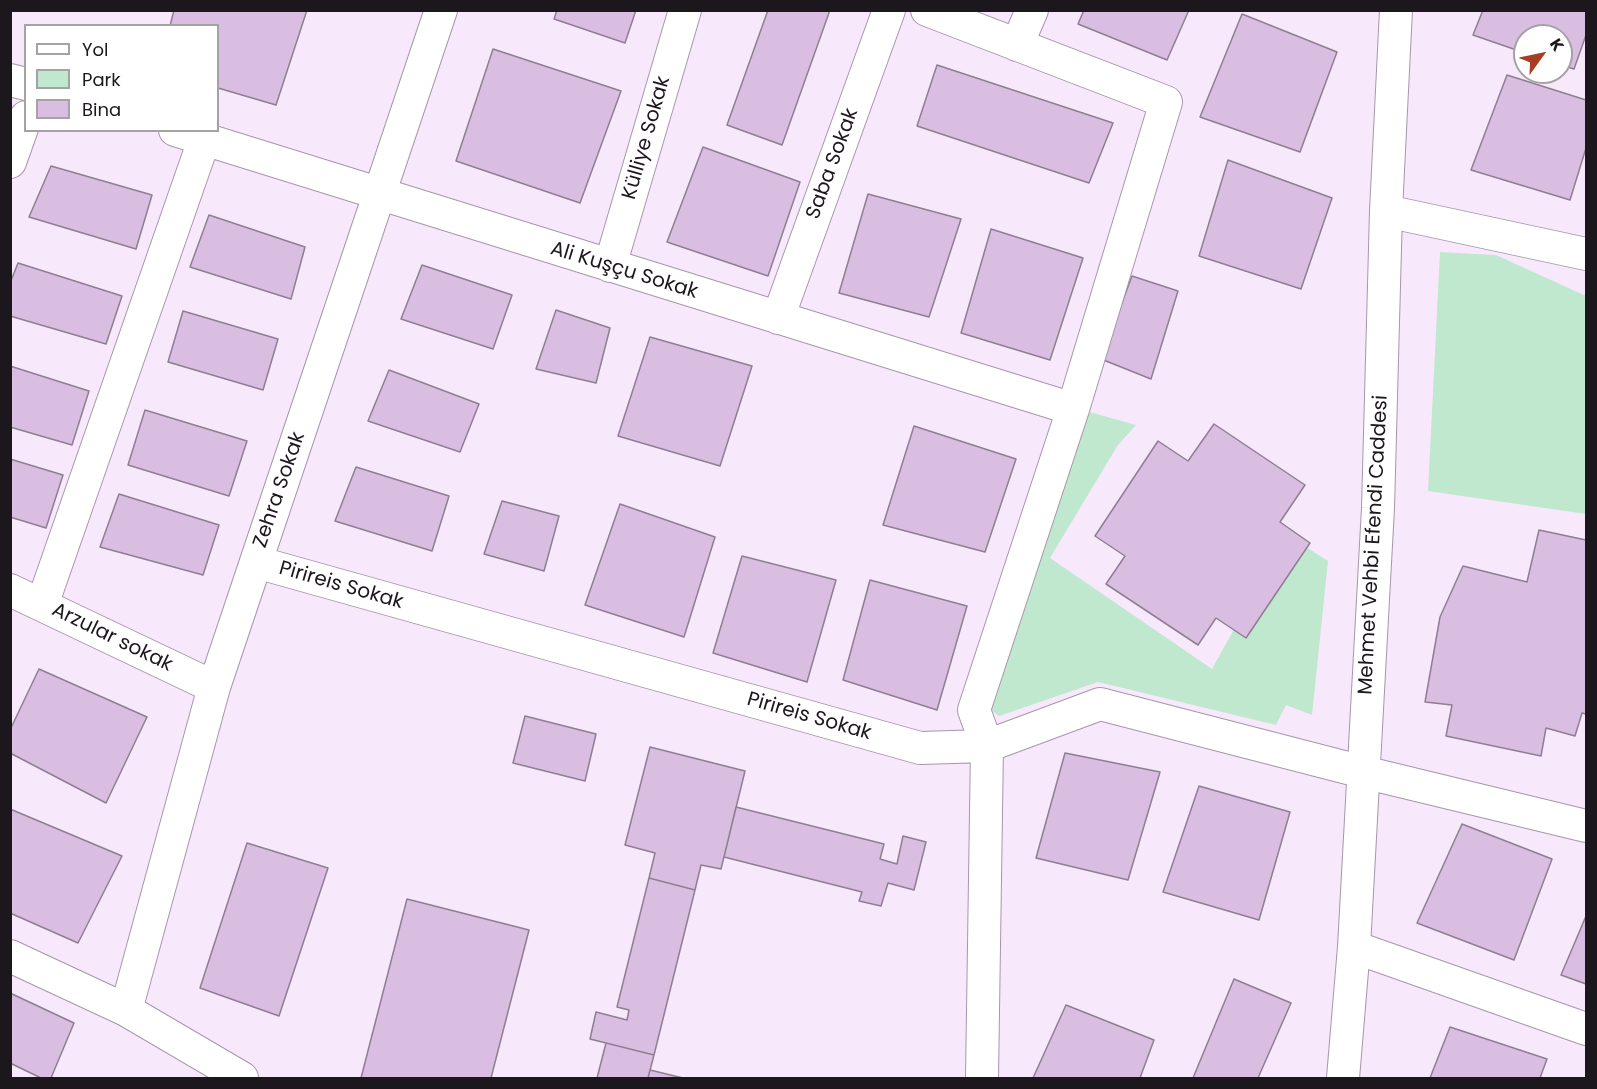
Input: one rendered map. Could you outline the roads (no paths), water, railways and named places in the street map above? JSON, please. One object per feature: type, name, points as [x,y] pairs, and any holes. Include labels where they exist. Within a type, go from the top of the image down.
[{"type":"street","name":"Zehra Sokak","points":[[126,1010],[214,687],[441,10]]},
{"type":"street","name":"Külliye Sokak","points":[[610,266],[685,10]]},
{"type":"street","name":"Saba Sokak","points":[[778,318],[889,10]]},
{"type":"street","points":[[927,10],[1166,102],[1073,409],[974,710],[987,746],[982,1078]]},
{"type":"street","points":[[1017,45],[1032,10]]},
{"type":"street","name":"Mehmet Vehbi Efendi Caddesi","points":[[1343,1078],[1354,947],[1378,508],[1386,211],[1396,10]]},
{"type":"street","points":[[10,162],[24,123]]},
{"type":"street","name":"Ali Kuşçu Sokak","points":[[189,135],[1073,409]]},
{"type":"street","points":[[42,604],[189,135]]},
{"type":"street","points":[[1386,211],[1587,254]]},
{"type":"street","name":"Pirireis Sokak","points":[[256,562],[920,748],[987,746],[1100,704],[1363,772],[1587,826]]},
{"type":"street","name":"Arzular sokak","points":[[10,590],[214,687]]},
{"type":"street","points":[[1354,947],[1587,1029]]},
{"type":"street","points":[[10,956],[126,1010],[242,1078]]}]
